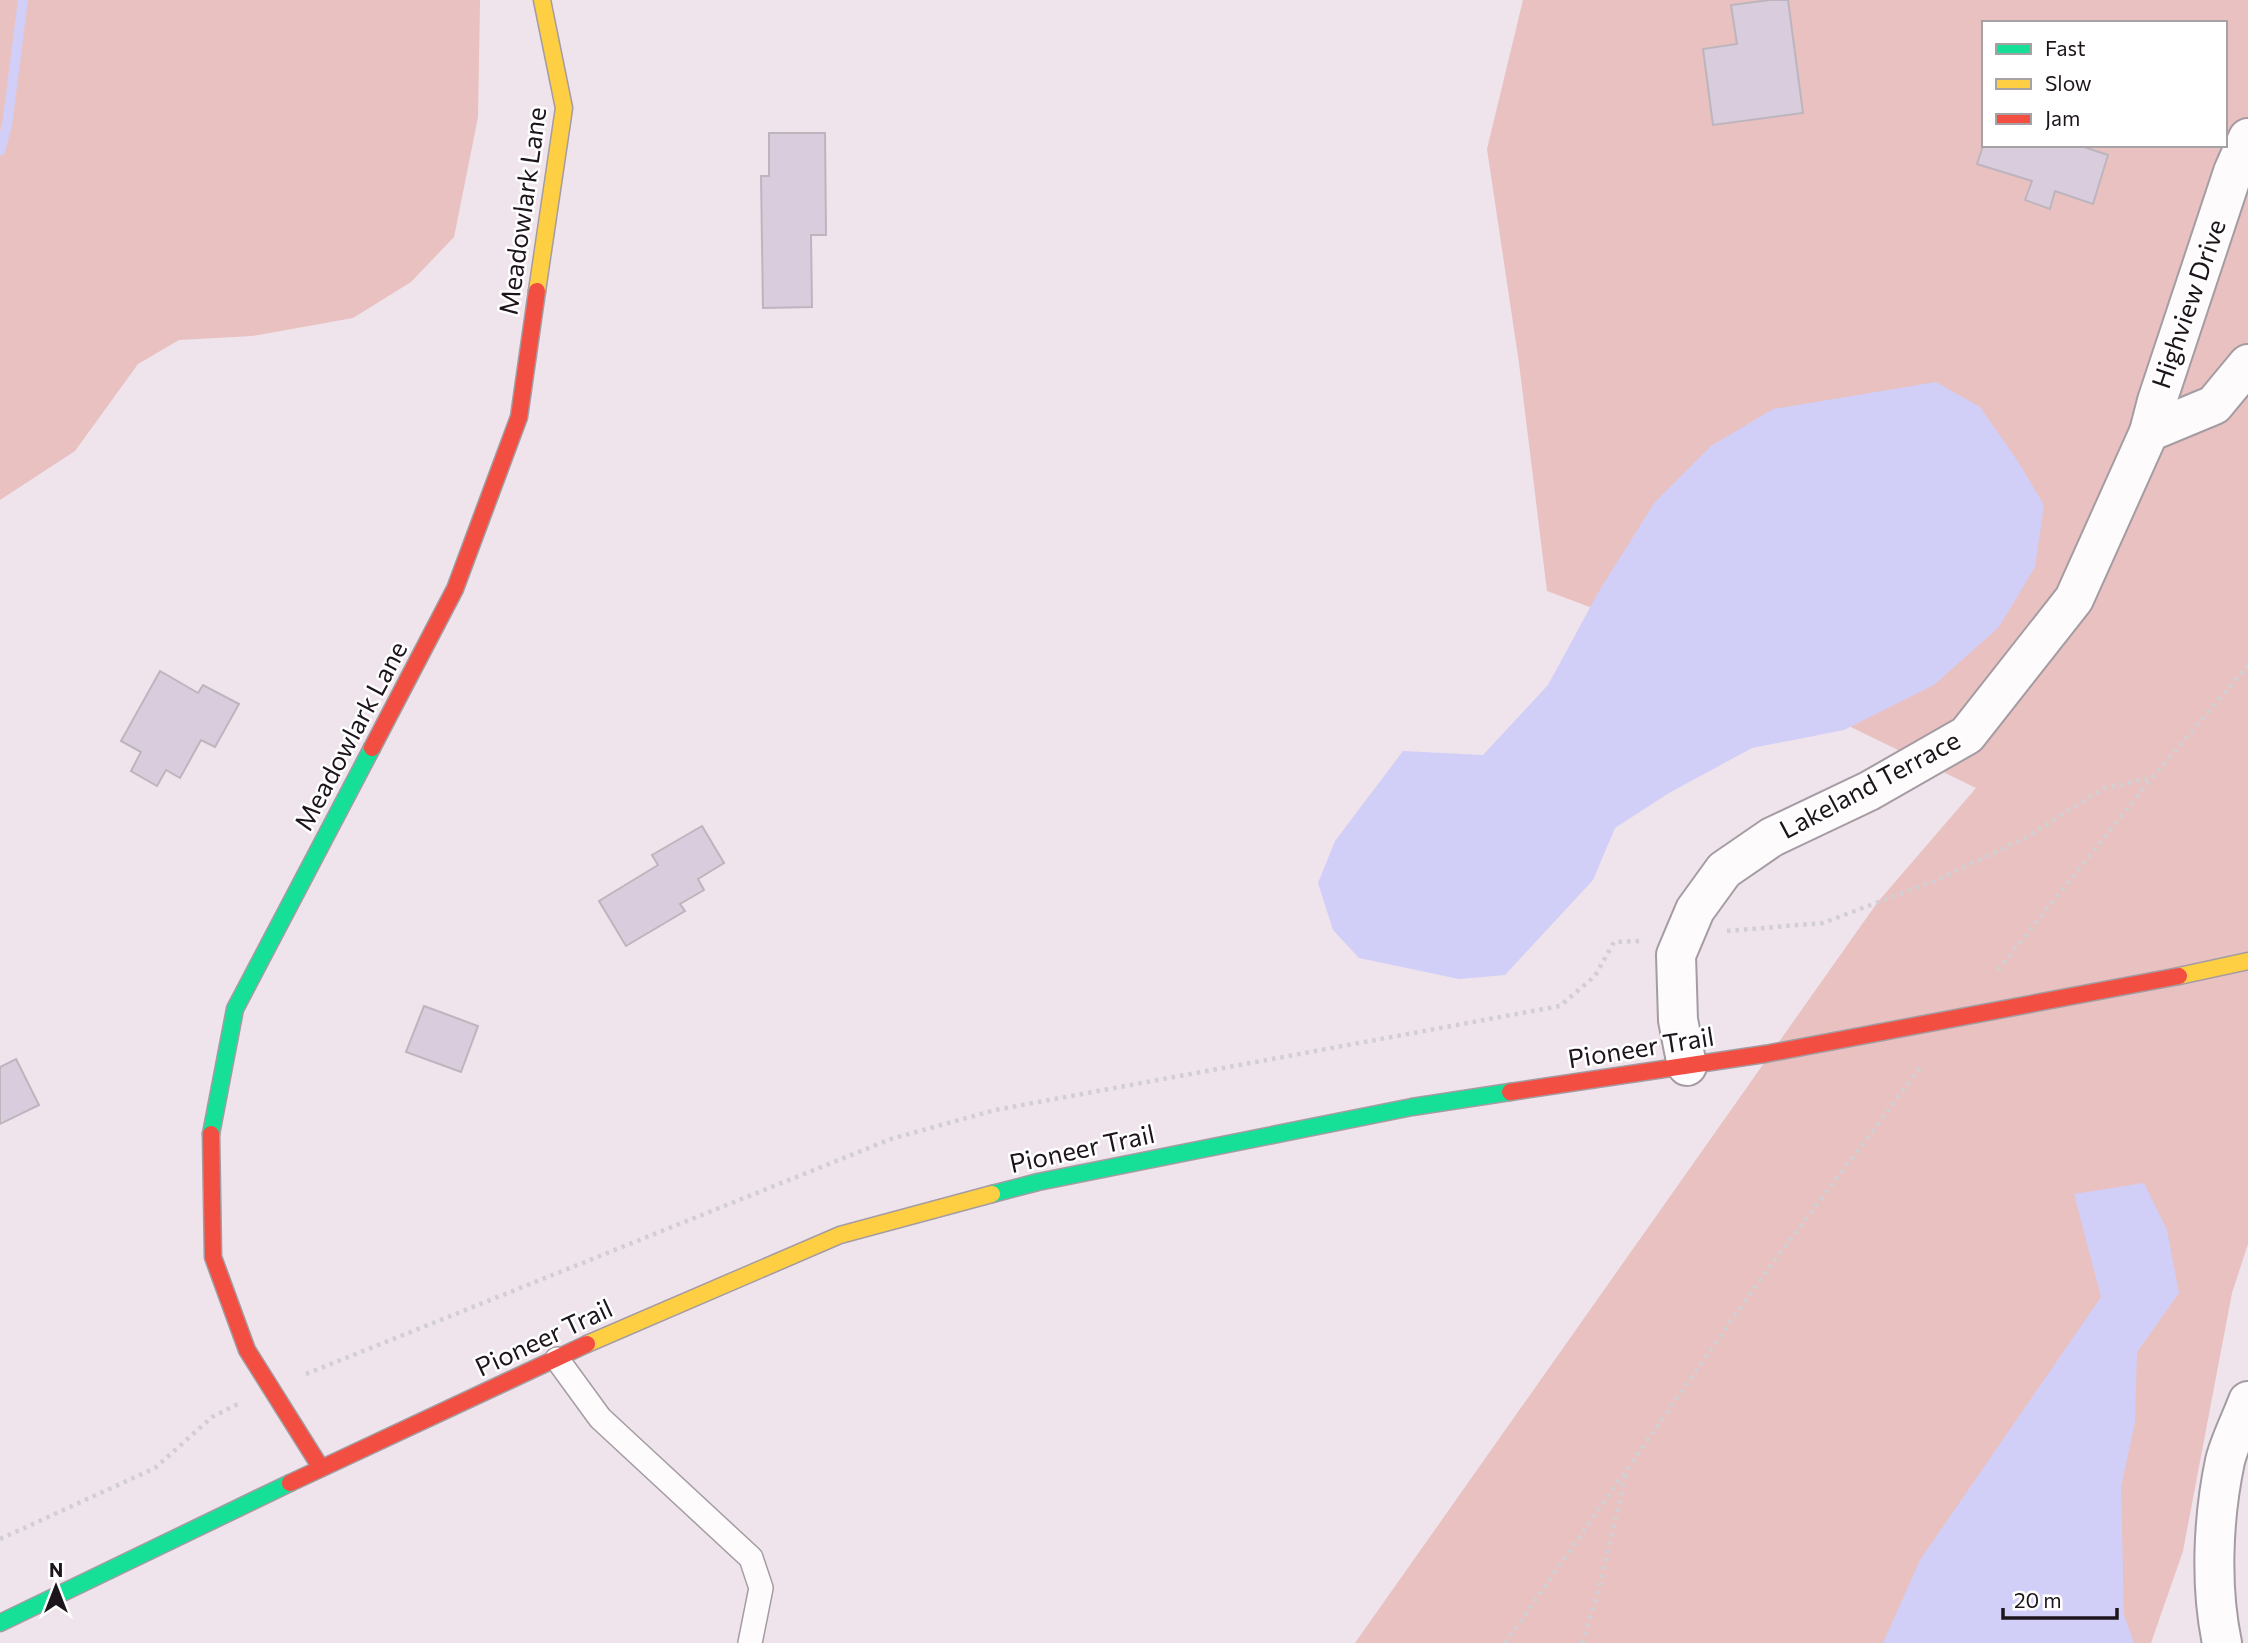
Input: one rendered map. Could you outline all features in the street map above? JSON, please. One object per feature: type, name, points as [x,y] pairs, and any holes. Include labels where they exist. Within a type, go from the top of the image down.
[{"type":"main road","name":"Meadowlark Lane","points":[[321,1468],[247,1350],[213,1257],[210,1137],[235,1009],[455,589],[519,417],[564,108],[542,0]]},
{"type":"main road","name":"Pioneer Trail","points":[[0,1623],[321,1468],[557,1359],[840,1235],[1038,1182],[1412,1107],[1765,1054],[2248,961]]},
{"type":"street","name":"Highview Drive","points":[[2149,432],[2233,172],[2248,138]]},
{"type":"street","points":[[2149,432],[2214,405],[2248,365]]},
{"type":"street","name":"Lakeland Terrace","points":[[1687,1066],[1678,1020],[1676,955],[1695,909],[1724,870],[1772,837],[1869,791],[1967,735],[2074,599],[2149,432]]},
{"type":"street","points":[[2221,1643],[2216,1618],[2214,1542],[2225,1460],[2248,1401]]},
{"type":"lane","points":[[557,1359],[600,1418],[751,1558],[761,1588],[750,1643]]},
{"type":"path","points":[[0,1539],[155,1468],[212,1417],[271,1388],[573,1269],[891,1139],[995,1110],[1560,1006],[1595,976],[1614,942],[1645,941],[1687,929],[1740,931],[1823,923],[1937,880],[2025,838],[2104,788],[2152,778]]},
{"type":"path","points":[[1504,1643],[1627,1470],[1599,1589],[1582,1643]]},
{"type":"shaded area","points":[[0,0],[480,0],[478,117],[454,237],[411,282],[353,318],[252,336],[179,340],[138,364],[75,451],[0,500]]},
{"type":"shaded area","points":[[1523,0],[2248,0],[2248,1244],[2232,1293],[2183,1551],[2151,1643],[1355,1643],[1877,903],[1976,788],[1654,631],[1547,591],[1519,363],[1487,149]]},
{"type":"water","points":[[1936,382],[1980,407],[2044,505],[2035,567],[1999,627],[1934,685],[1844,730],[1752,748],[1669,793],[1615,828],[1593,880],[1505,975],[1459,979],[1359,958],[1333,930],[1318,883],[1335,841],[1403,751],[1483,755],[1548,685],[1599,591],[1655,502],[1711,446],[1773,409]]},
{"type":"water","points":[[2144,1183],[2167,1230],[2179,1293],[2137,1352],[2135,1422],[2121,1487],[2124,1615],[2134,1643],[1883,1643],[1920,1560],[2101,1297],[2074,1194]]},
{"type":"building","points":[[1788,0],[1803,113],[1713,125],[1703,49],[1737,44],[1731,5]]},
{"type":"building","points":[[769,133],[825,133],[826,235],[811,235],[812,307],[763,308],[761,176],[769,176]]},
{"type":"building","points":[[1983,147],[2084,147],[2108,155],[2093,204],[2055,191],[2050,209],[2025,200],[2032,181],[1977,164]]},
{"type":"building","points":[[160,671],[198,693],[203,685],[239,704],[215,747],[201,740],[180,778],[166,770],[157,786],[131,771],[141,752],[121,741]]},
{"type":"building","points":[[702,826],[724,863],[698,879],[704,890],[680,904],[685,911],[626,946],[599,901],[658,865],[652,855]]},
{"type":"building","points":[[424,1006],[478,1026],[461,1072],[406,1052]]},
{"type":"building","points":[[16,1059],[39,1105],[0,1124],[0,1067]]},
{"type":"waterway","points":[[0,151],[7,125],[23,0]]},
{"type":"traffic: fast","points":[[211,1134],[235,1009],[372,748]]},
{"type":"traffic: fast","points":[[992,1194],[1038,1182],[1412,1107],[1510,1092]]},
{"type":"traffic: fast","points":[[0,1623],[290,1483]]},
{"type":"traffic: slow","points":[[537,291],[564,108],[542,0]]},
{"type":"traffic: slow","points":[[2179,976],[2248,961]]},
{"type":"traffic: slow","points":[[587,1344],[840,1235],[992,1194]]},
{"type":"traffic: jam","points":[[372,748],[455,589],[519,417],[537,291]]},
{"type":"traffic: jam","points":[[1765,1054],[2179,976]]},
{"type":"traffic: jam","points":[[1510,1092],[1765,1054]]},
{"type":"traffic: jam","points":[[211,1134],[213,1257],[247,1350],[321,1468]]},
{"type":"traffic: jam","points":[[290,1483],[587,1344]]}]
